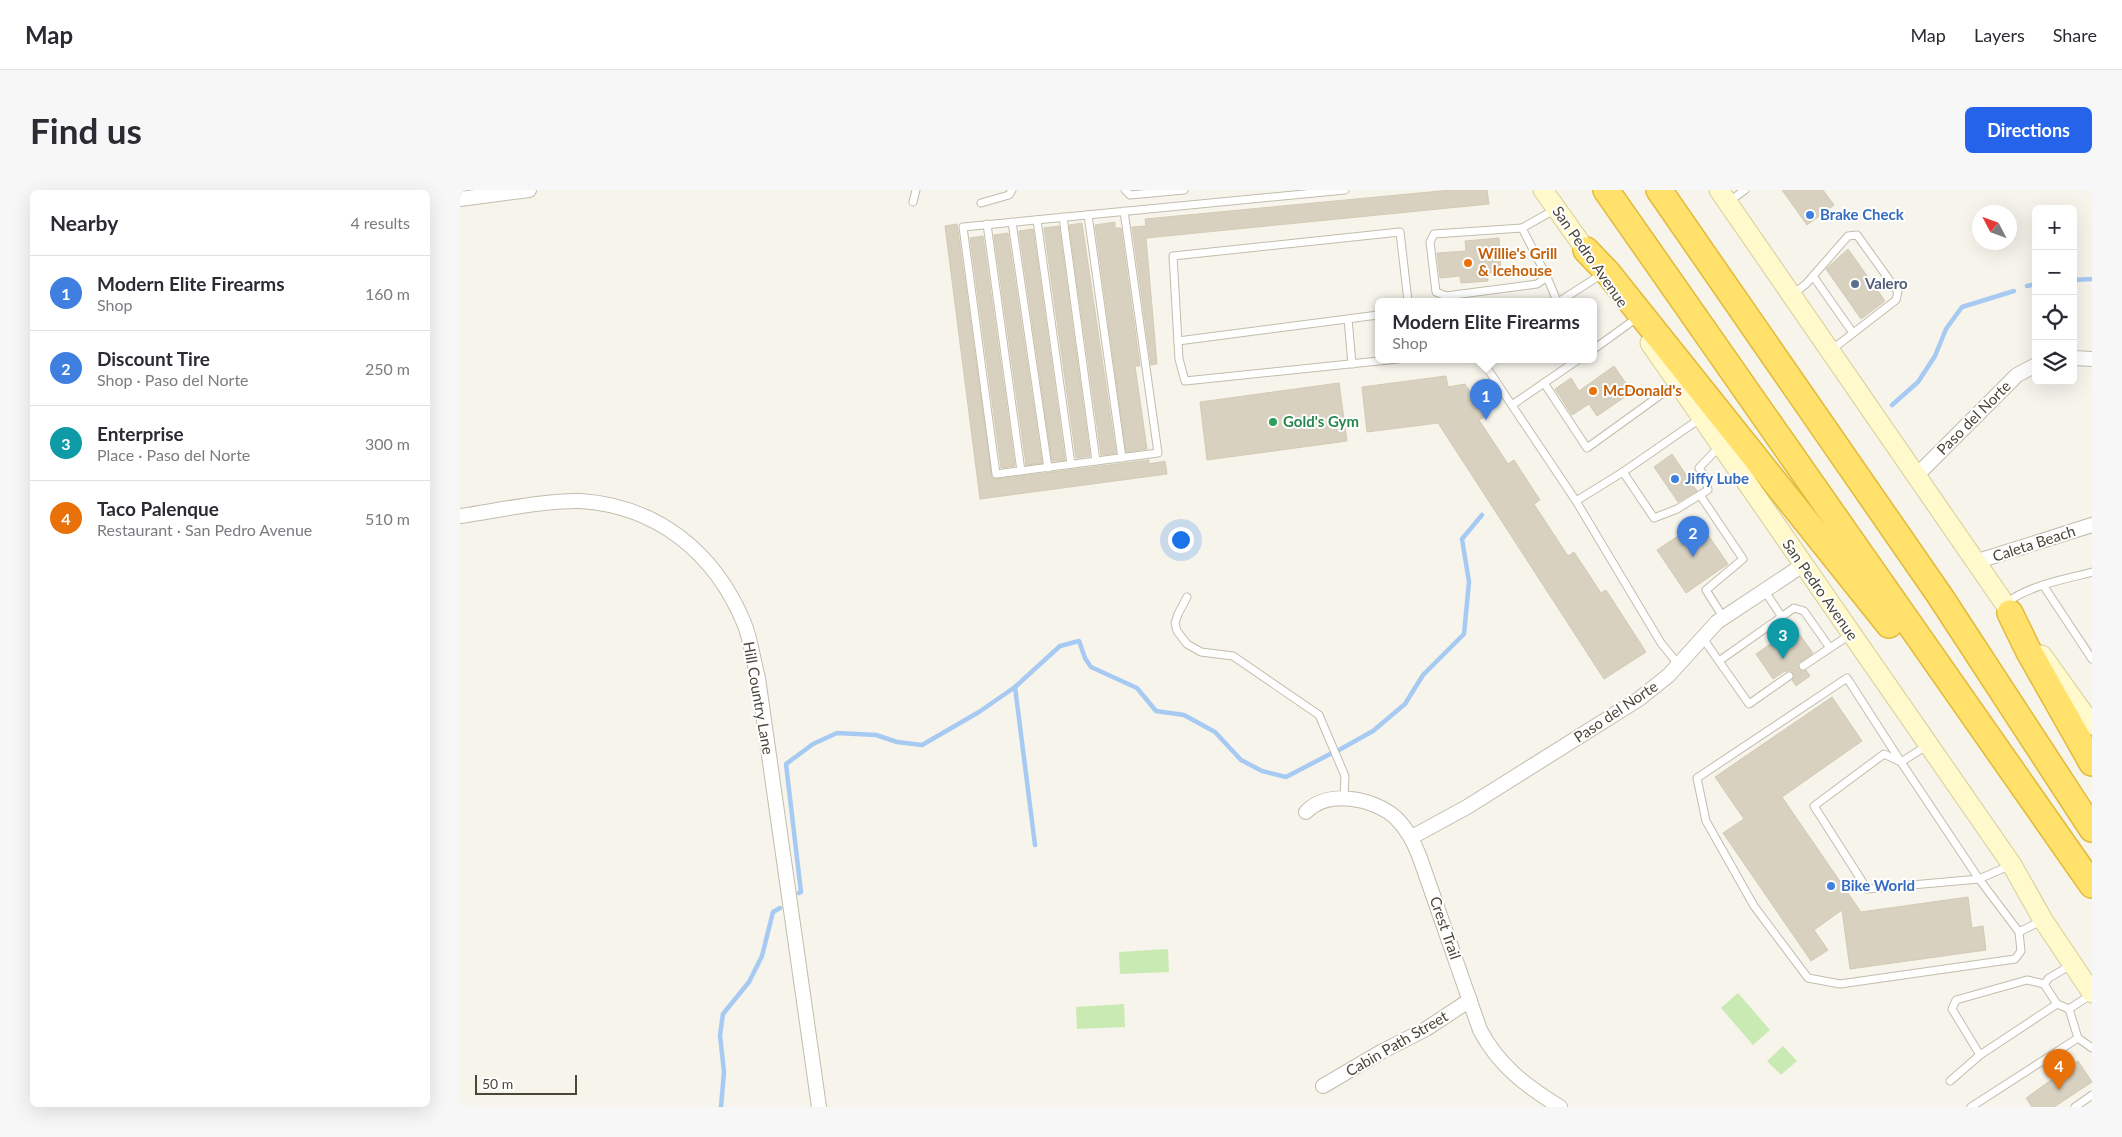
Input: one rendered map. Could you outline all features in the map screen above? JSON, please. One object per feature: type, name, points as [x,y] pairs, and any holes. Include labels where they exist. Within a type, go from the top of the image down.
[{"type":"highway","points":[[1606,190],[2090,882]]},
{"type":"highway","points":[[1659,190],[1940,596],[2092,829]]},
{"type":"highway","points":[[1586,250],[1858,586],[1958,719],[2090,882]]},
{"type":"highway","points":[[2007,609],[2092,763]]},
{"type":"main road","name":"San Pedro Avenue","points":[[1543,190],[1586,250]]},
{"type":"main road","points":[[1723,196],[2007,609],[2092,725]]},
{"type":"main road","name":"San Pedro Avenue","points":[[1605,274],[1720,446],[2012,865],[2043,920],[2092,993]]},
{"type":"street","points":[[460,199],[529,190]]},
{"type":"street","points":[[2077,358],[2092,359]]},
{"type":"street","name":"Paso del Norte","points":[[1916,475],[2017,375],[2032,367]]},
{"type":"street","name":"Hill Country Lane","points":[[460,516],[564,502],[611,504],[653,520],[670,530],[712,566],[723,582],[745,625],[758,678],[819,1107]]},
{"type":"street","name":"Caleta Beach","points":[[1975,562],[2092,525]]},
{"type":"street","name":"Paso del Norte","points":[[1412,837],[1467,807],[1654,688],[1702,636],[1724,617],[1803,565]]},
{"type":"street","name":"Crest Trail","points":[[1306,812],[1320,801],[1344,798],[1371,804],[1395,818],[1412,837],[1480,1030],[1496,1056],[1516,1078],[1560,1107]]},
{"type":"street","name":"Cabin Path Street","points":[[1324,1086],[1381,1052],[1426,1029],[1470,1000]]},
{"type":"lane","points":[[913,202],[916,190]]},
{"type":"lane","points":[[981,203],[1009,195],[1012,190]]},
{"type":"lane","points":[[1125,190],[1130,196],[1184,190]]},
{"type":"lane","points":[[1124,211],[1158,453],[996,474],[963,227],[987,224],[1037,220],[1124,211],[1346,190]]},
{"type":"lane","points":[[1723,196],[1745,190]]},
{"type":"lane","points":[[1445,298],[1436,292],[1430,242],[1434,234],[1522,228],[1556,208]]},
{"type":"lane","points":[[1088,215],[1122,458]]},
{"type":"lane","points":[[1063,217],[1096,461]]},
{"type":"lane","points":[[1037,220],[1071,464]]},
{"type":"lane","points":[[1012,222],[1048,468]]},
{"type":"lane","points":[[987,224],[1021,471]]},
{"type":"lane","points":[[1522,228],[1558,298]]},
{"type":"lane","points":[[1375,362],[1185,381],[1179,359],[1173,256],[1400,232],[1408,298]]},
{"type":"lane","points":[[1792,295],[1813,276],[1848,236],[1856,235],[1898,292],[1896,300],[1830,351]]},
{"type":"lane","points":[[1564,298],[1605,274]]},
{"type":"lane","points":[[1813,276],[1853,333]]},
{"type":"lane","points":[[1452,298],[1536,284],[1547,277]]},
{"type":"lane","points":[[1178,342],[1375,316]]},
{"type":"lane","points":[[1348,320],[1352,364]]},
{"type":"lane","points":[[1597,346],[1634,320]]},
{"type":"lane","points":[[1484,363],[1576,501],[1661,643],[1678,664]]},
{"type":"lane","points":[[1512,405],[1573,363]]},
{"type":"lane","points":[[1544,383],[1587,448],[1678,383]]},
{"type":"lane","points":[[1576,501],[1623,472],[1701,418]]},
{"type":"lane","points":[[1623,472],[1654,518],[1677,509],[1708,490],[1706,479],[1699,468],[1720,446]]},
{"type":"lane","points":[[1700,495],[1743,559],[1706,590],[1724,617]]},
{"type":"lane","points":[[2007,609],[2016,596],[2043,585],[2092,572]]},
{"type":"lane","points":[[2043,585],[2092,659]]},
{"type":"lane","points":[[1764,590],[1782,617]]},
{"type":"lane","points":[[1187,597],[1178,614],[1176,623],[1182,639],[1201,652],[1233,656],[1316,712],[1322,720],[1345,776],[1344,798]]},
{"type":"lane","points":[[1719,661],[1794,608],[1804,611],[1830,648]]},
{"type":"lane","points":[[1803,666],[1851,634]]},
{"type":"lane","points":[[1702,636],[1749,704],[1789,676]]},
{"type":"lane","points":[[1847,678],[1979,879],[2019,932],[2021,951],[2015,959],[1840,984],[1808,978],[1754,906],[1706,821],[1697,778],[1847,678]]},
{"type":"lane","points":[[1901,762],[1928,745]]},
{"type":"lane","points":[[1901,762],[1884,754],[1814,806],[1868,889],[1979,879],[2012,865]]},
{"type":"lane","points":[[2019,932],[2043,920]]},
{"type":"lane","points":[[2044,984],[2049,978],[2073,964]]},
{"type":"lane","points":[[1980,1055],[1952,1009],[1956,1000],[2027,980],[2044,984],[2058,1004],[2069,1009],[2078,1038],[2092,1048]]},
{"type":"lane","points":[[2069,1009],[2092,993]]},
{"type":"lane","points":[[1950,1080],[1980,1055],[2058,1004]]},
{"type":"lane","points":[[1971,1107],[2078,1038]]},
{"type":"lane","points":[[2075,1107],[2092,1095]]},
{"type":"green space","points":[[1168,949],[1169,972],[1120,974],[1119,952]]},
{"type":"green space","points":[[1738,993],[1770,1030],[1753,1045],[1721,1008]]},
{"type":"green space","points":[[1124,1004],[1125,1027],[1077,1029],[1076,1007]]},
{"type":"green space","points":[[1783,1046],[1797,1061],[1781,1075],[1767,1061]]},
{"type":"building","points":[[1451,190],[1487,190],[1489,204],[1146,238],[1157,364],[1151,365],[1132,227],[1146,226],[1145,219]]},
{"type":"building","name":"Brake Check","points":[[1782,190],[1823,190],[1834,205],[1807,225]]},
{"type":"building","points":[[1115,222],[1115,228],[1121,228],[1140,366],[1135,366],[1147,449],[1126,452],[1095,225]]},
{"type":"building","points":[[1082,223],[1116,453],[1101,455],[1069,225]]},
{"type":"building","points":[[957,224],[992,478],[997,479],[1149,460],[1149,464],[1165,461],[1167,474],[980,499],[945,226]]},
{"type":"building","points":[[1059,226],[1090,456],[1076,458],[1044,228]]},
{"type":"building","points":[[1033,229],[1065,460],[1052,461],[1019,231]]},
{"type":"building","points":[[1008,233],[1042,463],[1026,465],[994,235]]},
{"type":"building","points":[[983,236],[1015,466],[1001,468],[970,238]]},
{"type":"building","name":"Willie's Grill & Icehouse","points":[[1499,238],[1501,273],[1488,273],[1488,281],[1461,283],[1460,276],[1440,278],[1437,253],[1466,251],[1465,241]]},
{"type":"building","name":"Valero","points":[[1848,249],[1885,301],[1861,319],[1826,269]]},
{"type":"building","name":"McDonald's","points":[[1614,366],[1632,392],[1597,416],[1589,404],[1572,415],[1555,389],[1571,378],[1579,391]]},
{"type":"building","points":[[1446,376],[1448,387],[1465,384],[1486,416],[1479,420],[1508,464],[1514,460],[1540,500],[1534,504],[1568,556],[1574,552],[1601,593],[1606,590],[1646,652],[1604,679],[1438,423],[1367,432],[1362,387]]},
{"type":"building","name":"Gold's Gym","points":[[1339,383],[1347,441],[1207,460],[1200,402]]},
{"type":"building","name":"Jiffy Lube","points":[[1672,454],[1697,491],[1678,502],[1654,467]]},
{"type":"building","points":[[1699,522],[1728,564],[1686,593],[1657,550]]},
{"type":"building","points":[[1794,627],[1813,653],[1799,663],[1799,669],[1806,670],[1810,676],[1796,686],[1792,680],[1794,675],[1791,671],[1785,671],[1773,679],[1756,654]]},
{"type":"building","points":[[1832,697],[1862,741],[1782,797],[1861,912],[1968,897],[1972,928],[1983,926],[1986,950],[1850,969],[1842,910],[1814,930],[1828,950],[1811,961],[1723,833],[1744,819],[1715,777]]},
{"type":"building","points":[[2078,1061],[2092,1082],[2054,1107],[2032,1107],[2026,1098]]},
{"type":"waterway","points":[[2077,280],[2092,279]]},
{"type":"waterway","points":[[2027,286],[2032,285]]},
{"type":"waterway","points":[[1892,405],[1918,382],[1935,356],[1946,329],[1962,307],[2014,291]]},
{"type":"waterway","points":[[1339,750],[1373,731],[1405,704],[1423,675],[1464,634],[1469,582],[1462,539],[1482,515]]},
{"type":"waterway","points":[[799,893],[801,892],[786,764],[813,744],[837,733],[876,735],[897,742],[922,745],[979,712],[1015,687],[1060,646],[1079,641],[1085,658],[1091,667],[1137,688],[1156,711],[1184,715],[1215,732],[1241,760],[1262,771],[1286,777],[1332,753]]},
{"type":"waterway","points":[[1015,687],[1035,845]]},
{"type":"waterway","points":[[721,1107],[724,1072],[720,1035],[723,1014],[749,982],[762,956],[773,912],[780,908]]},
{"type":"place","name":"Brake Check","points":[[1810,215]]},
{"type":"place","name":"Willie's Grill & Icehouse","points":[[1468,263]]},
{"type":"place","name":"Valero","points":[[1855,284]]},
{"type":"place","name":"McDonald's","points":[[1593,391]]},
{"type":"place","name":"Modern Elite Firearms","points":[[1486,420]]},
{"type":"place","name":"Gold's Gym","points":[[1273,422]]},
{"type":"place","name":"Jiffy Lube","points":[[1675,479]]},
{"type":"place","name":"Discount Tire","points":[[1693,557]]},
{"type":"place","name":"Enterprise","points":[[1783,659]]},
{"type":"place","name":"Bike World","points":[[1831,886]]},
{"type":"place","name":"Taco Palenque","points":[[2059,1090]]}]
